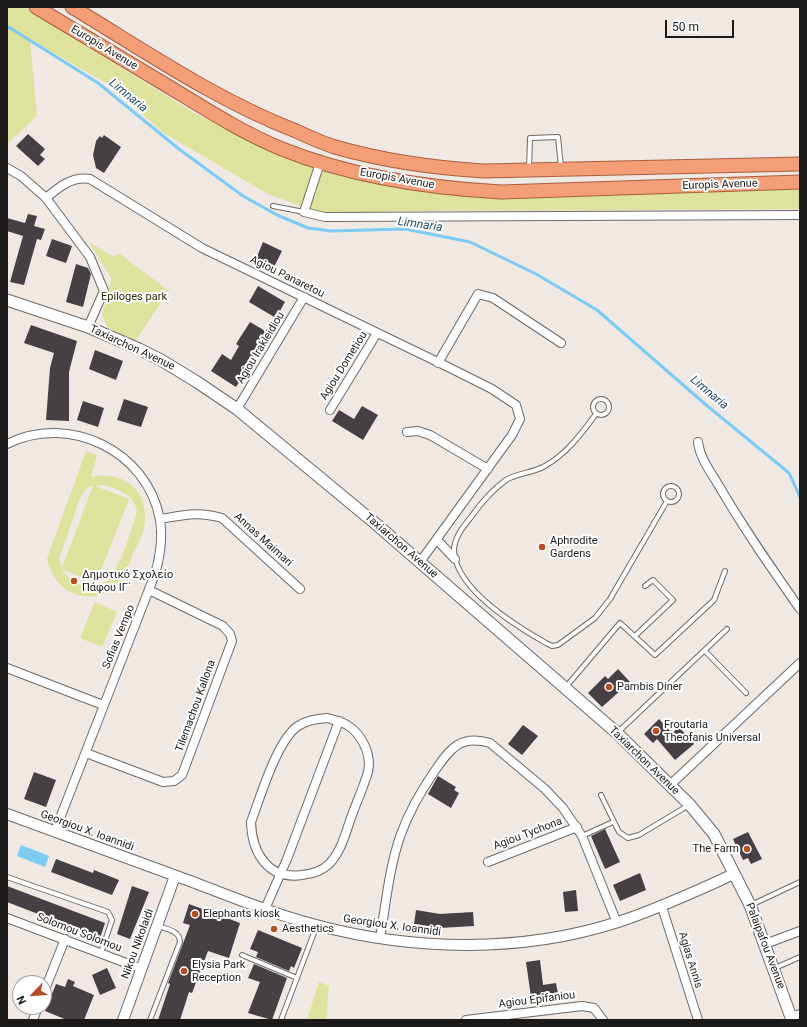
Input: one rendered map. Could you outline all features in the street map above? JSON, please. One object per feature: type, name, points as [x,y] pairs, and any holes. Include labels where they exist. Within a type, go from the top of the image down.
[{"type":"highway","name":"Europis Avenue","points":[[36,7],[226,122],[281,149],[320,163],[377,176],[436,186],[494,191],[800,182]]},
{"type":"highway","name":"Europis Avenue","points":[[72,7],[209,90],[274,122],[335,147],[395,160],[444,169],[529,172],[800,164]]},
{"type":"main road","name":"Taxiarchon Avenue","points":[[7,300],[88,327],[161,360],[197,382],[236,409],[420,562],[617,733],[690,805],[714,834],[734,874]]},
{"type":"main road","name":"Palaipafou Avenue","points":[[734,874],[750,905],[794,1017]]},
{"type":"street","points":[[320,163],[304,212],[325,217],[800,215]]},
{"type":"street","points":[[7,168],[25,180],[46,198],[90,257],[104,291],[88,327]]},
{"type":"street","name":"Agiou Panaretou","points":[[46,198],[73,180],[82,178],[90,179],[202,248],[492,389],[516,405],[520,413],[520,419],[512,435],[488,469]]},
{"type":"street","points":[[438,363],[478,294],[493,298],[560,343]]},
{"type":"street","name":"Agiou Irakleidiou","points":[[236,409],[304,297]]},
{"type":"street","name":"Agiou Dometiou","points":[[330,410],[377,334]]},
{"type":"street","points":[[407,432],[418,431],[430,435],[488,469],[420,562]]},
{"type":"street","name":"Sofias Vempo","points":[[7,444],[34,434],[60,432],[77,434],[101,443],[125,459],[143,480],[150,491],[160,519],[160,559],[55,831]]},
{"type":"street","points":[[698,442],[702,458],[738,519],[800,610]]},
{"type":"street","name":"Annas Maimari","points":[[160,519],[192,513],[207,514],[222,518],[300,589]]},
{"type":"street","points":[[437,540],[455,559]]},
{"type":"street","name":"Tilemachou Kallona","points":[[86,753],[163,782],[174,782],[182,774],[232,641],[231,637],[223,626],[149,590]]},
{"type":"street","points":[[670,785],[800,662]]},
{"type":"street","points":[[7,668],[103,705]]},
{"type":"street","points":[[327,718],[339,721],[348,725],[368,750],[368,771],[340,850],[329,864],[314,873],[295,876],[280,874],[263,861],[256,849],[252,836],[251,822],[285,740],[297,726],[310,720],[327,718]]},
{"type":"street","points":[[265,909],[339,721]]},
{"type":"street","points":[[380,938],[392,864],[401,833],[420,794],[453,747],[465,741],[479,740],[490,743],[545,789],[563,808],[582,836],[617,923]]},
{"type":"street","name":"Georgiou X. Ioannidi","points":[[7,814],[265,909],[317,925],[380,938],[450,946],[485,945],[557,936],[617,923],[662,907],[734,874]]},
{"type":"street","name":"Agiou Tychona","points":[[488,862],[577,827]]},
{"type":"street","name":"Nikou Nikolaidi","points":[[123,1020],[175,876]]},
{"type":"street","name":"Agias Annis","points":[[662,907],[698,1020]]},
{"type":"street","name":"Solomou Solomou","points":[[7,918],[142,969]]},
{"type":"street","points":[[765,944],[800,931]]},
{"type":"street","points":[[51,975],[65,939]]},
{"type":"street","name":"Agiou Epifaniou","points":[[466,1020],[582,1006],[594,1008],[603,1020]]},
{"type":"lane","points":[[529,172],[530,138],[558,137],[561,171]]},
{"type":"lane","points":[[273,206],[304,212]]},
{"type":"lane","points":[[598,399],[606,400],[609,405],[607,413],[602,415],[596,414],[593,407],[594,402],[598,399]]},
{"type":"lane","points":[[596,414],[565,451],[554,460],[531,472],[509,478],[481,503],[456,540],[455,559],[466,580],[477,593],[492,606],[529,634],[552,646],[558,645],[595,618],[610,599],[667,501]]},
{"type":"lane","points":[[671,486],[676,488],[679,492],[678,498],[672,502],[667,501],[664,497],[664,490],[671,486]]},
{"type":"lane","points":[[564,688],[620,623],[656,655],[714,600],[725,572]]},
{"type":"lane","points":[[635,636],[673,600],[652,580],[645,586]]},
{"type":"lane","points":[[617,733],[728,629]]},
{"type":"lane","points":[[704,650],[746,693]]},
{"type":"lane","points":[[601,795],[614,822],[623,836],[634,838],[690,805]]},
{"type":"lane","points":[[582,836],[614,822]]},
{"type":"lane","points":[[7,877],[108,912],[112,920],[101,953]]},
{"type":"lane","points":[[750,905],[800,882]]},
{"type":"lane","points":[[281,1020],[317,925]]},
{"type":"lane","points":[[150,1020],[180,942],[180,938],[176,933],[158,926]]},
{"type":"lane","points":[[242,955],[297,978]]},
{"type":"lane","points":[[774,968],[800,957]]},
{"type":"green space","points":[[7,7],[24,7],[196,114],[291,159],[467,192],[800,188],[800,209],[397,211],[322,214],[268,194],[164,133],[105,82],[30,40],[37,116],[7,144]]},
{"type":"green space","name":"Epiloges park","points":[[89,242],[112,256],[120,254],[169,291],[135,341],[108,328],[102,315],[109,294],[111,278]]},
{"type":"green space","points":[[86,451],[97,455],[91,477],[112,476],[130,484],[137,490],[145,509],[144,529],[126,572],[114,588],[94,596],[80,596],[63,587],[59,583],[53,575],[47,559]],"holes":[[[103,485],[114,488],[129,496],[133,500],[137,511],[126,546],[114,573],[107,581],[100,585],[85,586],[70,579],[62,569],[96,583],[129,499],[95,486]],[[93,486],[62,568],[59,559],[80,498],[86,489]]]},
{"type":"green space","points":[[95,602],[117,612],[102,647],[80,638]]},
{"type":"green space","points":[[319,982],[329,986],[326,1020],[307,1020]]},
{"type":"water","points":[[21,845],[49,856],[45,867],[17,856]]},
{"type":"building","points":[[28,134],[45,149],[40,155],[45,159],[38,166],[16,146]]},
{"type":"building","points":[[104,135],[121,147],[104,173],[96,168],[93,155],[96,141],[100,136],[102,138]]},
{"type":"building","points":[[28,214],[37,216],[34,226],[45,229],[41,240],[37,239],[24,285],[10,282],[23,236],[7,231],[7,218],[25,223]]},
{"type":"building","points":[[52,239],[72,246],[66,263],[46,256]]},
{"type":"building","points":[[263,242],[282,251],[274,267],[256,259]]},
{"type":"building","points":[[76,264],[88,268],[91,274],[83,307],[66,302]]},
{"type":"building","points":[[258,286],[285,302],[276,318],[249,302]]},
{"type":"building","points":[[250,322],[267,332],[252,359],[253,360],[236,387],[211,371],[222,354],[231,360],[239,346],[236,344]]},
{"type":"building","points":[[31,325],[77,341],[69,372],[69,421],[46,420],[50,368],[54,353],[24,343]]},
{"type":"building","points":[[95,350],[123,361],[116,380],[89,369]]},
{"type":"building","points":[[124,399],[148,407],[141,427],[117,420]]},
{"type":"building","points":[[83,401],[104,408],[98,427],[77,420]]},
{"type":"building","points":[[362,406],[378,415],[363,440],[332,421],[339,410],[354,419]]},
{"type":"building","name":"Pambis Diner","points":[[618,669],[630,682],[602,707],[588,693],[605,676],[608,679]]},
{"type":"building","points":[[659,719],[672,733],[679,727],[694,744],[675,760],[657,739],[653,743],[644,734]]},
{"type":"building","points":[[523,725],[538,736],[522,755],[508,744]]},
{"type":"building","points":[[34,772],[56,780],[46,807],[24,799]]},
{"type":"building","points":[[438,776],[456,787],[454,790],[459,793],[451,808],[428,794]]},
{"type":"building","points":[[605,829],[620,862],[605,869],[591,836]]},
{"type":"building","name":"The Farm","points":[[748,832],[762,859],[751,864],[748,858],[743,860],[733,839]]},
{"type":"building","points":[[56,859],[93,873],[94,870],[119,880],[112,895],[51,872]]},
{"type":"building","points":[[640,873],[646,890],[620,901],[613,885]]},
{"type":"building","points":[[7,886],[105,923],[100,938],[7,902]]},
{"type":"building","points":[[132,886],[149,892],[130,939],[117,934]]},
{"type":"building","points":[[576,890],[578,911],[565,912],[563,892]]},
{"type":"building","points":[[189,904],[240,923],[229,958],[208,951],[192,993],[189,992],[180,1020],[158,1020],[170,984],[168,983],[190,925],[183,923]]},
{"type":"building","points":[[416,910],[440,914],[473,912],[474,926],[440,928],[414,924]]},
{"type":"building","points":[[258,930],[302,948],[294,968],[291,966],[289,971],[256,957],[258,952],[250,949]]},
{"type":"building","points":[[540,960],[543,985],[556,983],[558,994],[531,997],[526,962]]},
{"type":"building","points":[[254,964],[287,978],[272,1020],[248,1013],[260,982],[248,978]]},
{"type":"building","points":[[107,968],[116,988],[100,995],[92,975]]},
{"type":"building","points":[[68,979],[75,982],[73,986],[94,995],[84,1020],[67,1020],[52,1014],[52,994],[56,984],[65,987]]},
{"type":"waterway","name":"Limnaria","points":[[7,26],[98,83],[179,149],[243,196],[277,215],[308,228],[331,231],[405,229],[470,242],[536,274],[597,310],[705,404],[789,473],[800,497]]},
{"type":"place","name":"Aphrodite Gardens","points":[[542,547]]},
{"type":"place","name":"Δημοτικό Σχολείο Πάφου ΙΓ΄","points":[[74,581]]},
{"type":"place","name":"Pambis Diner","points":[[609,687]]},
{"type":"place","name":"Froutaria Theofanis Universal","points":[[656,731]]},
{"type":"place","name":"The Farm","points":[[747,849]]},
{"type":"place","name":"Elephants kiosk","points":[[195,914]]},
{"type":"place","name":"Aesthetics","points":[[274,929]]},
{"type":"place","name":"Elysia Park Reception","points":[[184,971]]}]
